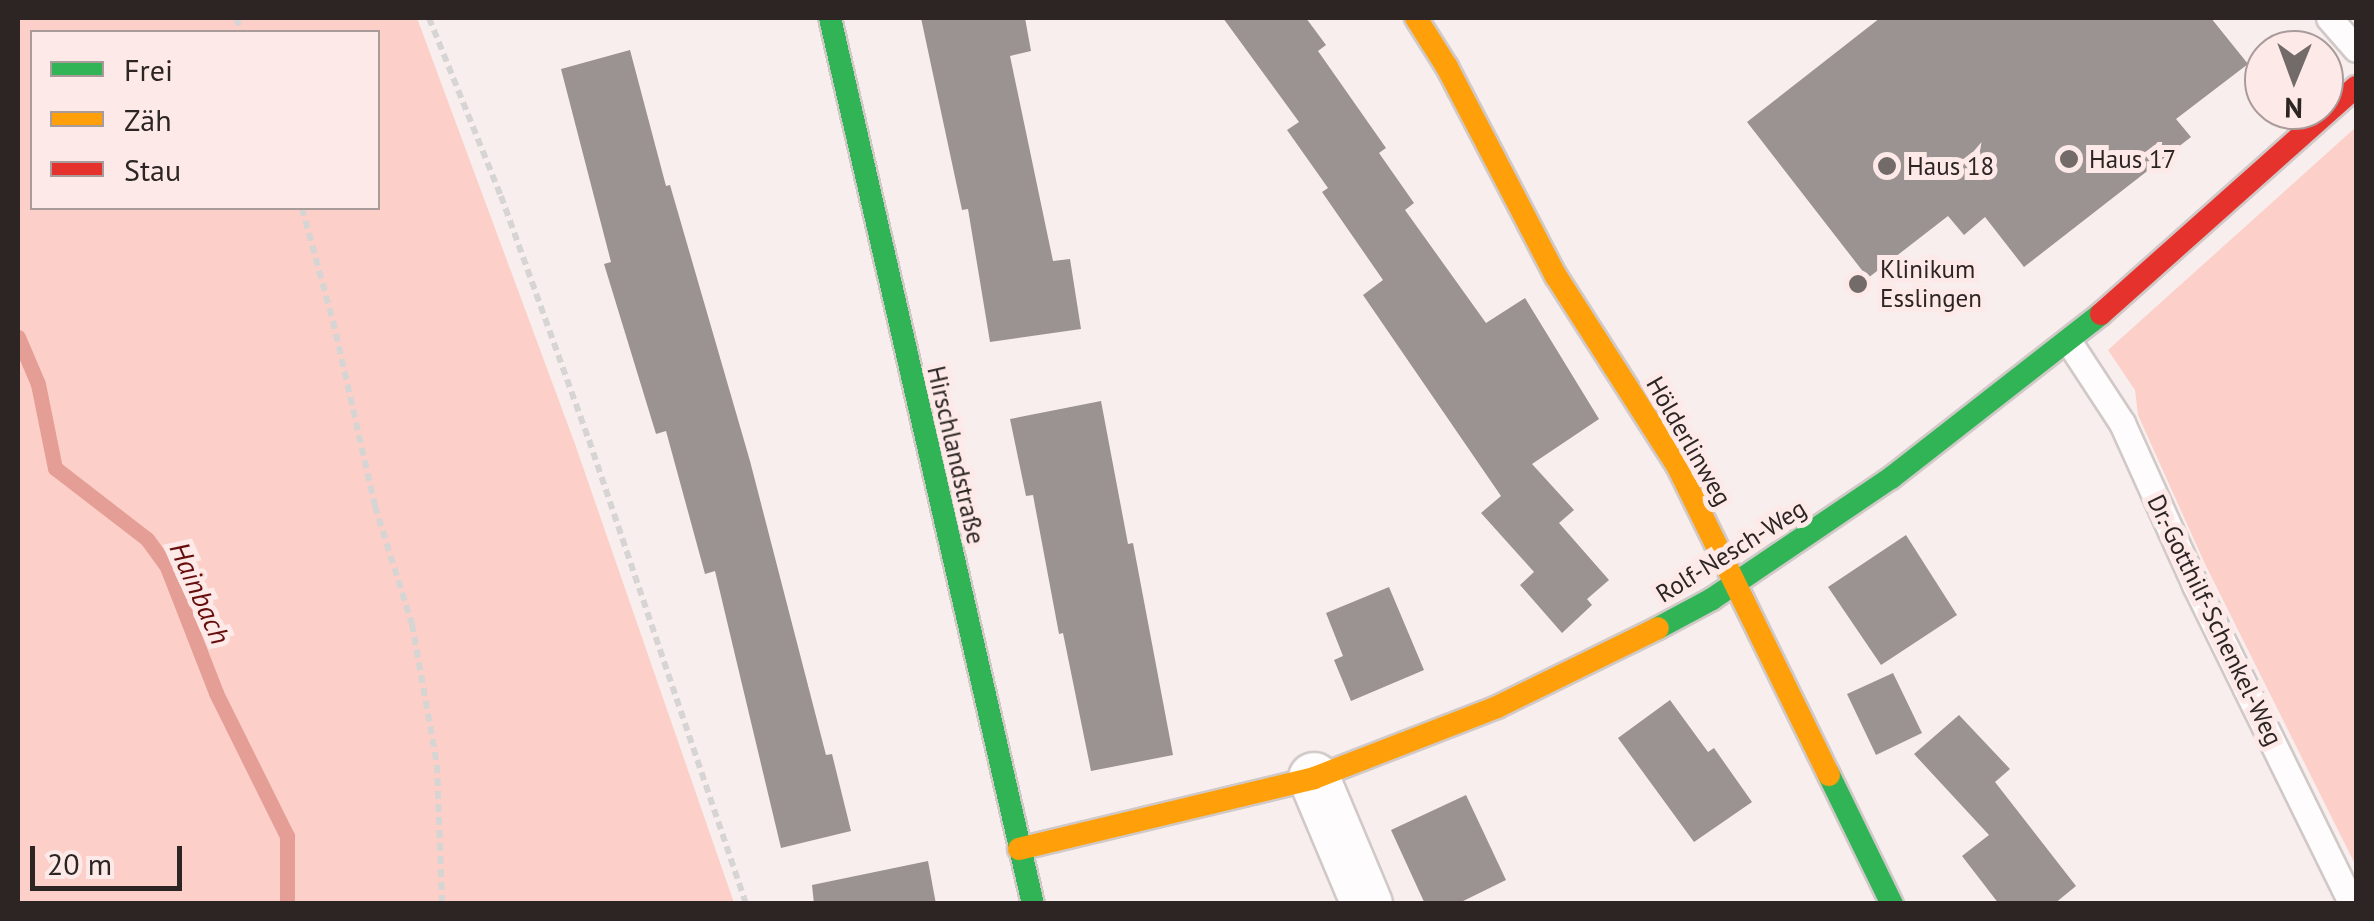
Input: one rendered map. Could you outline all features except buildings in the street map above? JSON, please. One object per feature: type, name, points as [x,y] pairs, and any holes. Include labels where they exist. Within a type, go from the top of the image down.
[{"type":"street","name":"Hirschlandstraße","points":[[830,18],[1033,904]]},
{"type":"street","name":"Hölderlinweg","points":[[1416,18],[1447,67],[1556,276],[1678,467],[1828,764],[1892,904]]},
{"type":"street","name":"Rolf-Nesch-Weg","points":[[1019,849],[1314,778],[1427,736],[1578,671],[1735,585],[1891,478],[2070,342],[2356,87]]},
{"type":"street","points":[[1314,778],[1367,904]]},
{"type":"lane","points":[[2329,18],[2356,49]]},
{"type":"lane","name":"Dr.-Gotthilf-Schenkel-Weg","points":[[2070,342],[2122,423],[2195,585],[2352,904]]},
{"type":"path","points":[[429,18],[501,196],[590,440],[746,904]]},
{"type":"path","points":[[303,210],[334,322],[375,506],[412,624],[437,765],[442,904]]},
{"type":"shaded area","points":[[18,18],[417,18],[575,444],[734,903],[18,903]]},
{"type":"shaded area","points":[[2356,127],[2356,866],[2205,564],[2138,415],[2135,390],[2108,350]]},
{"type":"waterway","name":"Hainbach","points":[[18,337],[38,384],[55,468],[147,539],[167,567],[216,693],[287,836],[287,904]]},
{"type":"traffic: fast","points":[[830,18],[1033,904]]},
{"type":"traffic: fast","points":[[1658,628],[1712,599],[1891,478],[2101,314]]},
{"type":"traffic: fast","points":[[1829,775],[1892,904]]},
{"type":"traffic: slow","points":[[1416,18],[1447,67],[1556,276],[1678,467],[1829,775]]},
{"type":"traffic: slow","points":[[1019,849],[1314,778],[1497,707],[1658,628]]},
{"type":"traffic: jam","points":[[2101,314],[2356,87]]},
{"type":"place","name":"Haus 17","points":[[2069,159]]},
{"type":"place","name":"Haus 18","points":[[1887,166]]},
{"type":"place","name":"Klinikum Esslingen","points":[[1858,284]]}]
